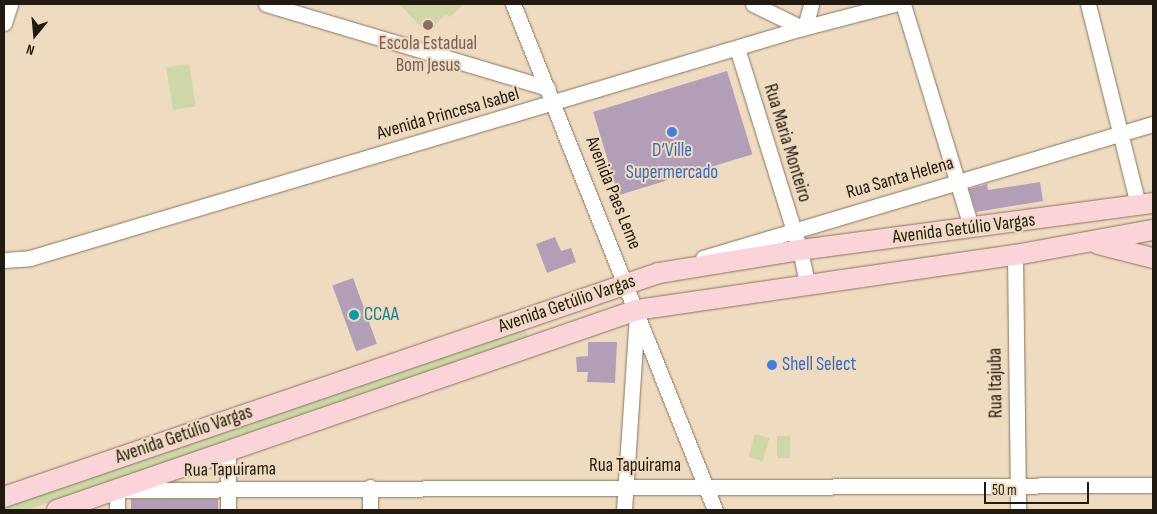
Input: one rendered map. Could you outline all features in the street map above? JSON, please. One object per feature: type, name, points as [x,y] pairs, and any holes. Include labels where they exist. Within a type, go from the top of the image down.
[{"type":"main road","name":"Avenida Getúlio Vargas","points":[[4,497],[404,361],[627,282],[659,273],[800,250],[1146,204]]},
{"type":"main road","points":[[1059,246],[1063,227],[1082,214]]},
{"type":"main road","name":"Avenida Getúlio Vargas","points":[[57,510],[320,421],[637,310],[807,283],[1015,255],[1153,230]]},
{"type":"main road","points":[[1089,241],[1153,258]]},
{"type":"main road","points":[[404,361],[390,369],[384,378],[387,385],[395,390],[411,388]]},
{"type":"main road","points":[[312,392],[332,390],[337,394],[337,407],[320,421]]},
{"type":"street","points":[[4,23],[10,4]]},
{"type":"street","points":[[266,4],[548,88]]},
{"type":"street","name":"Avenida Paes Leme","points":[[513,4],[556,104],[627,282],[669,399],[715,510]]},
{"type":"street","points":[[753,4],[803,28],[811,4]]},
{"type":"street","name":"Avenida Princesa Isabel","points":[[7,261],[556,104],[803,28],[894,4]]},
{"type":"street","points":[[904,4],[970,227]]},
{"type":"street","points":[[1088,4],[1122,133],[1146,204]]},
{"type":"street","name":"Rua Maria Monteiro","points":[[737,48],[792,230],[800,250],[807,283]]},
{"type":"street","name":"Rua Santa Helena","points":[[659,273],[792,230],[1153,124]]},
{"type":"street","name":"Rua Itajuba","points":[[1015,255],[1018,510]]},
{"type":"street","points":[[624,510],[624,486],[637,310]]},
{"type":"street","points":[[228,452],[228,510]]},
{"type":"street","name":"Rua Tapuirama","points":[[118,490],[228,491],[370,486],[1153,485]]},
{"type":"street","points":[[370,486],[370,510]]},
{"type":"street","points":[[117,510],[118,490]]},
{"type":"green space","name":"Escola Estadual Bom Jesus","points":[[399,4],[464,4],[450,17],[446,14],[427,33]]},
{"type":"green space","points":[[189,64],[196,106],[173,110],[166,68]]},
{"type":"green space","points":[[524,326],[529,339],[27,510],[4,510],[4,503]]},
{"type":"green space","points":[[755,434],[769,438],[763,461],[748,457]]},
{"type":"green space","points":[[777,436],[790,436],[790,458],[777,458]]},
{"type":"building","name":"D’Ville Supermercado","points":[[727,71],[752,154],[619,195],[593,112]]},
{"type":"building","points":[[1040,182],[1043,201],[976,212],[969,189],[987,184],[988,190]]},
{"type":"building","points":[[555,237],[561,251],[571,248],[576,262],[547,273],[536,244]]},
{"type":"building","name":"CCAA","points":[[353,278],[377,344],[356,351],[332,286]]},
{"type":"building","points":[[588,342],[617,342],[615,383],[587,382],[588,372],[577,372],[576,357],[588,356]]},
{"type":"building","points":[[131,499],[218,499],[218,510],[131,510]]},
{"type":"place","name":"Escola Estadual Bom Jesus","points":[[428,25]]},
{"type":"place","name":"D’Ville Supermercado","points":[[672,132]]},
{"type":"place","name":"CCAA","points":[[354,315]]},
{"type":"place","name":"Shell Select","points":[[772,365]]}]
